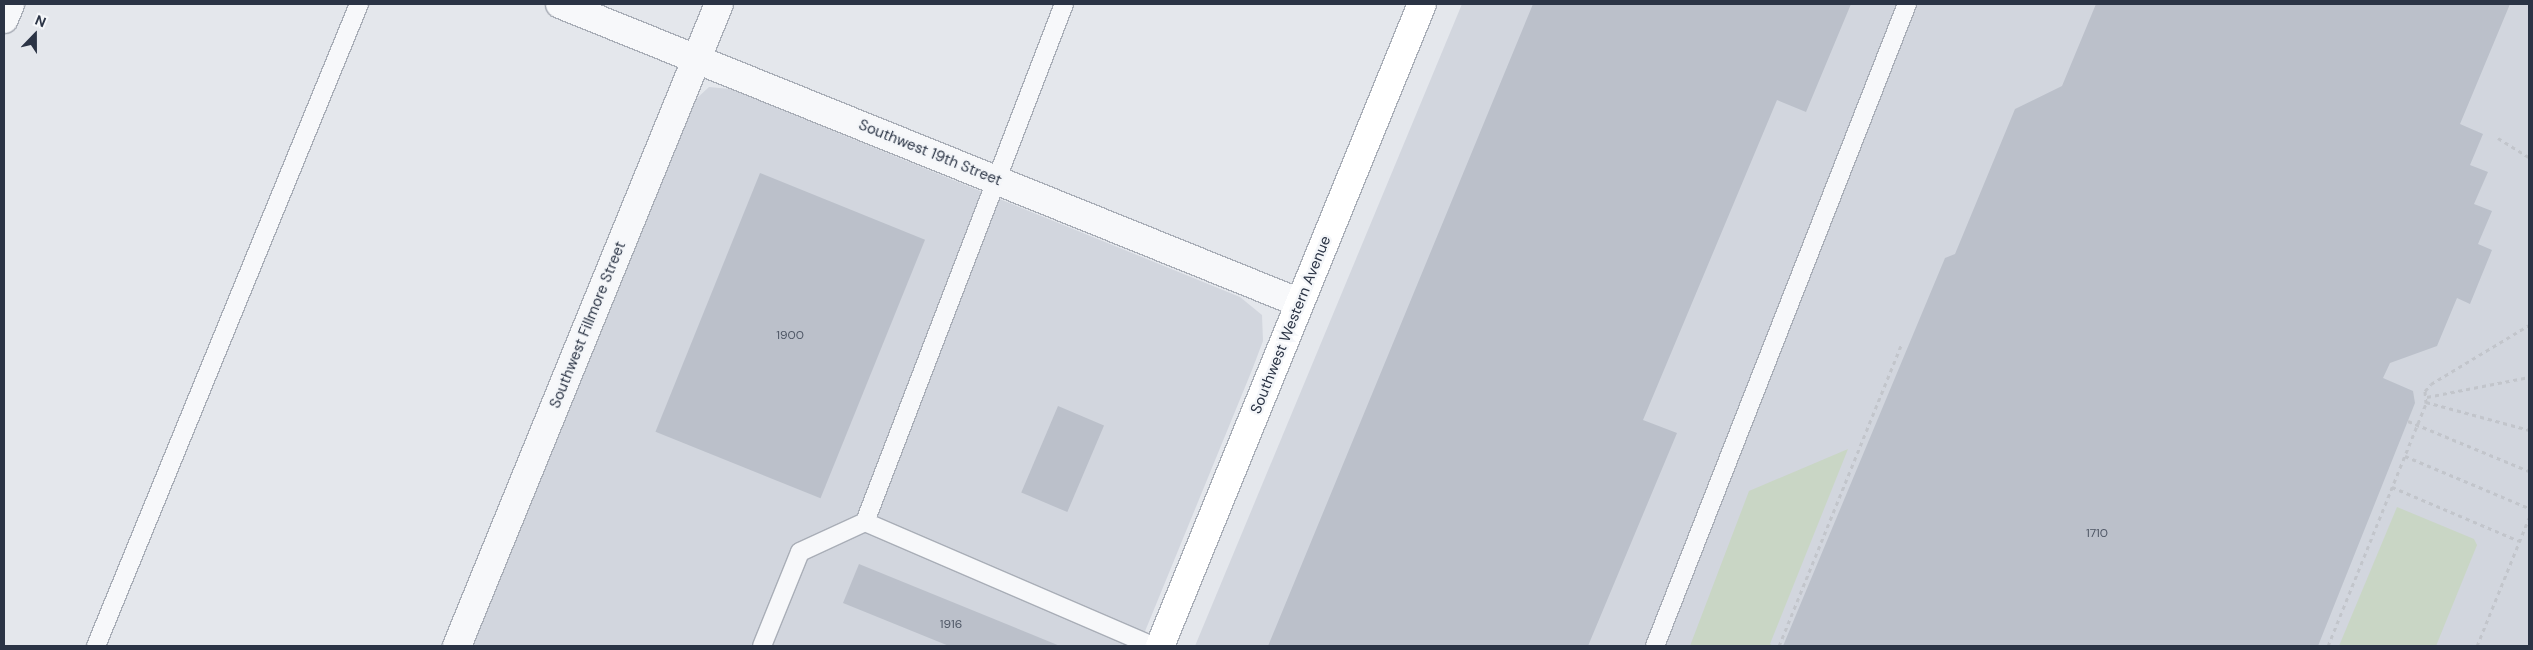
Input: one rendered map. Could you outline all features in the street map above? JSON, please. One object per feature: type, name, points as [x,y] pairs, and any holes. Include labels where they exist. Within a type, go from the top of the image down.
[{"type":"street","points":[[4,20],[10,4]]},
{"type":"street","name":"Southwest 19th Street","points":[[560,4],[1300,303]]},
{"type":"street","name":"Southwest Fillmore Street","points":[[457,646],[719,4]]},
{"type":"street","name":"Southwest Western Avenue","points":[[1160,646],[1422,4]]},
{"type":"lane","points":[[96,646],[359,4]]},
{"type":"lane","points":[[762,646],[800,552],[865,522],[998,180],[1064,4]]},
{"type":"lane","points":[[1655,646],[1907,4]]},
{"type":"lane","points":[[865,522],[1153,646]]},
{"type":"path","points":[[2498,138],[2529,157]]},
{"type":"path","points":[[2328,646],[2417,425],[2426,399],[2425,391],[2431,384],[2529,325]]},
{"type":"path","points":[[1779,646],[1901,345]]},
{"type":"path","points":[[2426,399],[2529,377]]},
{"type":"path","points":[[2426,399],[2529,430]]},
{"type":"path","points":[[2408,421],[2529,471]]},
{"type":"path","points":[[2405,456],[2529,508]]},
{"type":"path","points":[[2392,487],[2520,541]]},
{"type":"path","points":[[2477,646],[2529,518]]},
{"type":"shaded area","points":[[1462,4],[2529,4],[2529,646],[1195,646]]},
{"type":"shaded area","points":[[709,87],[730,89],[1240,297],[1262,315],[1263,341],[1139,646],[473,646],[695,100]]},
{"type":"green space","points":[[1848,449],[1770,644],[1773,646],[1690,646],[1749,491]]},
{"type":"green space","points":[[2397,507],[2474,539],[2477,545],[2436,646],[2339,646]]},
{"type":"building","points":[[1533,4],[1851,4],[1806,112],[1777,100],[1643,420],[1677,433],[1588,646],[1268,646]]},
{"type":"building","points":[[2096,4],[2510,4],[2460,124],[2483,134],[2470,165],[2488,172],[2474,204],[2492,211],[2478,244],[2492,250],[2470,304],[2457,298],[2437,346],[2390,363],[2383,378],[2413,391],[2415,403],[2318,646],[1783,646],[1945,258],[1955,254],[2015,109],[2062,86]]},
{"type":"building","points":[[760,173],[925,240],[821,498],[655,432]]},
{"type":"building","points":[[1058,406],[1104,426],[1067,512],[1021,493]]},
{"type":"building","points":[[859,564],[1060,646],[949,646],[843,603]]}]
